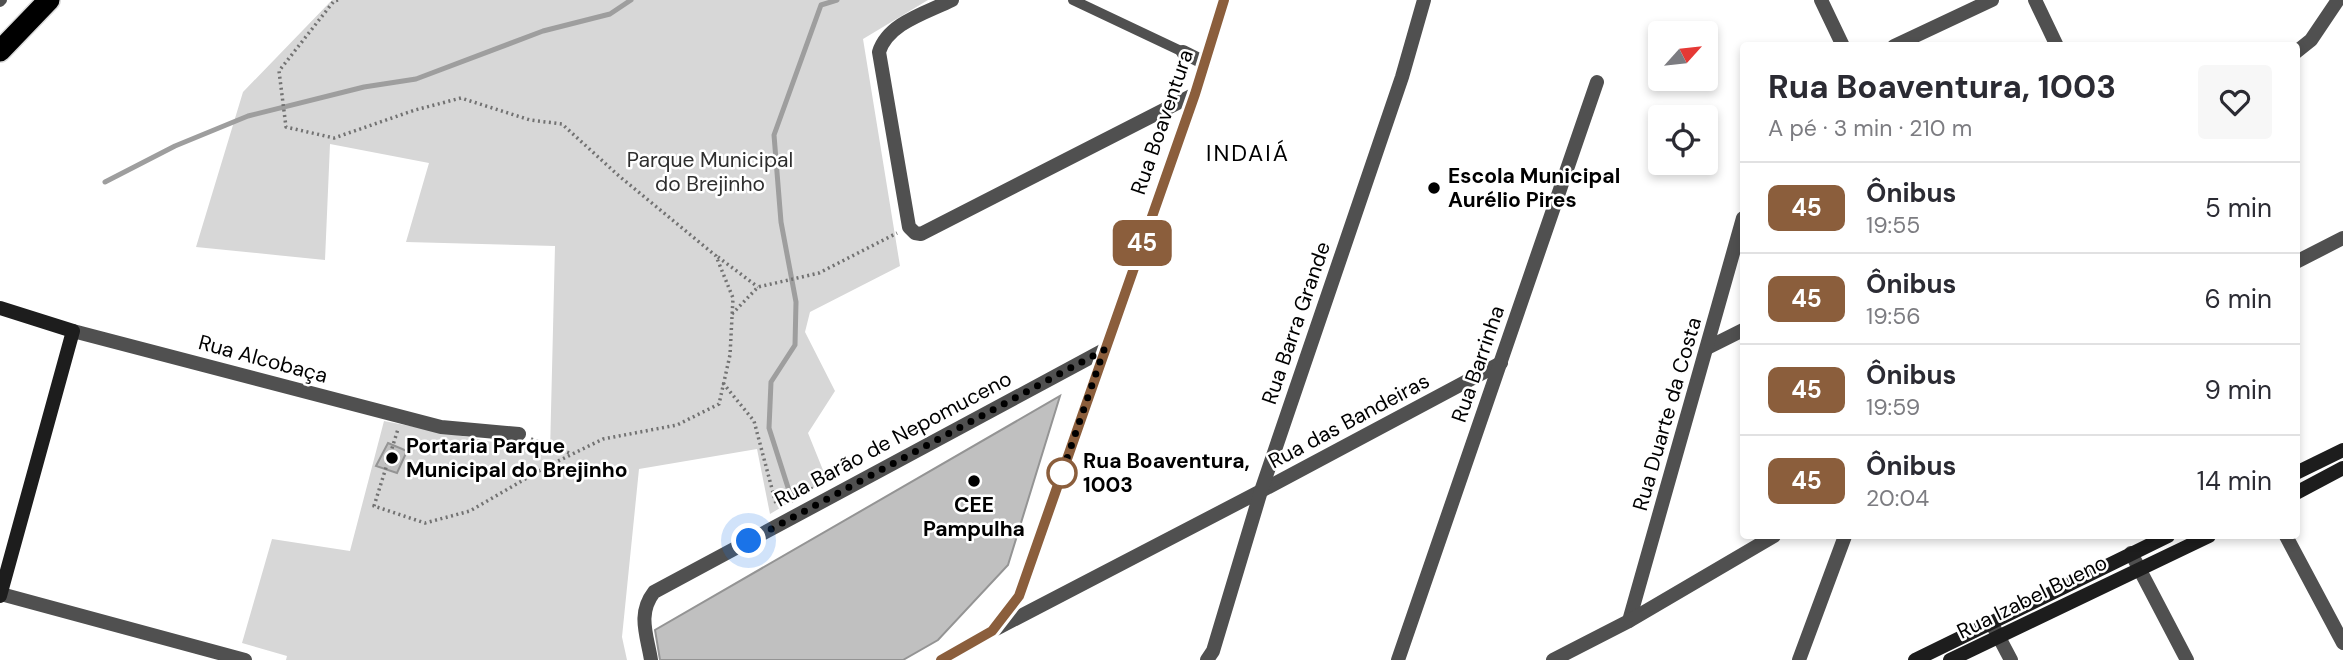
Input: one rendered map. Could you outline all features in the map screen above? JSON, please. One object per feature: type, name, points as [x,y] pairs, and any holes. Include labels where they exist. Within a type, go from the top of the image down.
[{"type":"highway","points":[[0,51],[50,0]]},
{"type":"street","points":[[952,0],[895,28],[886,36],[878,52],[915,230],[1195,94]]},
{"type":"street","name":"Rua Boaventura","points":[[941,660],[992,631],[1019,596],[1195,94],[1224,0]]},
{"type":"street","name":"Rua Barra Grande","points":[[1207,660],[1213,651],[1261,491],[1402,77],[1424,0]]},
{"type":"street","points":[[1821,0],[1841,42]]},
{"type":"street","points":[[1903,42],[1992,0]]},
{"type":"street","points":[[2035,0],[2055,42]]},
{"type":"street","points":[[2300,49],[2311,40],[2338,0]]},
{"type":"street","points":[[1183,52],[1205,63]]},
{"type":"street","name":"Rua Barrinha","points":[[1398,660],[1597,82]]},
{"type":"street","name":"Rua Duarte da Costa","points":[[1629,621],[1740,229]]},
{"type":"street","points":[[2300,260],[2343,238]]},
{"type":"street","name":"Rua Alcobaça","points":[[0,308],[73,331],[441,427],[519,434]]},
{"type":"street","points":[[73,331],[0,595],[245,660]]},
{"type":"street","points":[[1707,348],[1740,332]]},
{"type":"street","name":"Rua Barão de Nepomuceno","points":[[651,660],[643,615],[646,602],[654,592],[1104,350]]},
{"type":"street","name":"Rua das Bandeiras","points":[[992,631],[1501,363]]},
{"type":"street","points":[[2300,471],[2343,450]]},
{"type":"street","points":[[2300,491],[2343,468]]},
{"type":"street","points":[[1553,660],[1629,621],[1769,539]]},
{"type":"street","points":[[1799,660],[1844,539]]},
{"type":"street","name":"Rua Izabel Bueno","points":[[1915,660],[2161,539]]},
{"type":"street","name":"Rua Izabel Bueno","points":[[1950,660],[2203,539]]},
{"type":"street","points":[[2288,539],[2343,643]]},
{"type":"street","points":[[2131,553],[2186,660]]},
{"type":"street","points":[[1991,621],[2011,660]]},
{"type":"lane","points":[[1073,0],[1183,52]]},
{"type":"path","points":[[338,0],[334,1],[279,71],[286,127],[334,138],[415,110],[461,98],[530,120],[562,124],[618,176],[758,288]]},
{"type":"path","points":[[732,314],[758,288],[819,273],[915,230]]},
{"type":"path","points":[[402,416],[374,506],[425,523],[470,511],[544,468],[603,439],[677,425],[719,404],[730,355],[733,298],[716,256]]},
{"type":"path","points":[[723,383],[754,421],[776,504],[800,490]]},
{"type":"path","points":[[519,434],[572,454]]},
{"type":"green space","name":"Parque Municipal do Brejinho","points":[[332,0],[928,0],[863,39],[900,266],[810,312],[805,332],[835,391],[808,433],[827,480],[770,514],[757,449],[639,469],[622,637],[627,660],[286,660],[287,656],[242,643],[272,539],[350,551],[384,421],[550,453],[555,246],[406,242],[429,163],[330,144],[325,260],[196,247],[243,92]]},
{"type":"building","name":"CEE Pampulha","points":[[1060,396],[1008,565],[938,640],[903,660],[660,660],[655,630]]},
{"type":"building","name":"Portaria Parque Municipal do Brejinho","points":[[388,443],[407,451],[397,473],[376,466]]},
{"type":"waterway","points":[[105,182],[175,146],[248,116],[364,87],[416,79],[543,31],[610,14],[631,0]]},
{"type":"waterway","points":[[792,500],[769,428],[771,382],[795,345],[796,302],[781,222],[774,135],[821,5],[837,0]]},
{"type":"bus line","name":"45","points":[[941,660],[992,631],[1019,596],[1195,94],[1224,0]]},
{"type":"place","name":"Escola Municipal Aurélio Pires","points":[[1434,188]]},
{"type":"place","name":"Portaria Parque Municipal do Brejinho","points":[[392,458]]},
{"type":"place","name":"Rua Boaventura, 1003","points":[[1062,473]]},
{"type":"place","name":"CEE Pampulha","points":[[974,481]]},
{"type":"district","name":"INDAIÁ","points":[[1248,153]]},
{"type":"route","points":[[749,541],[1104,350],[1062,473]]}]
